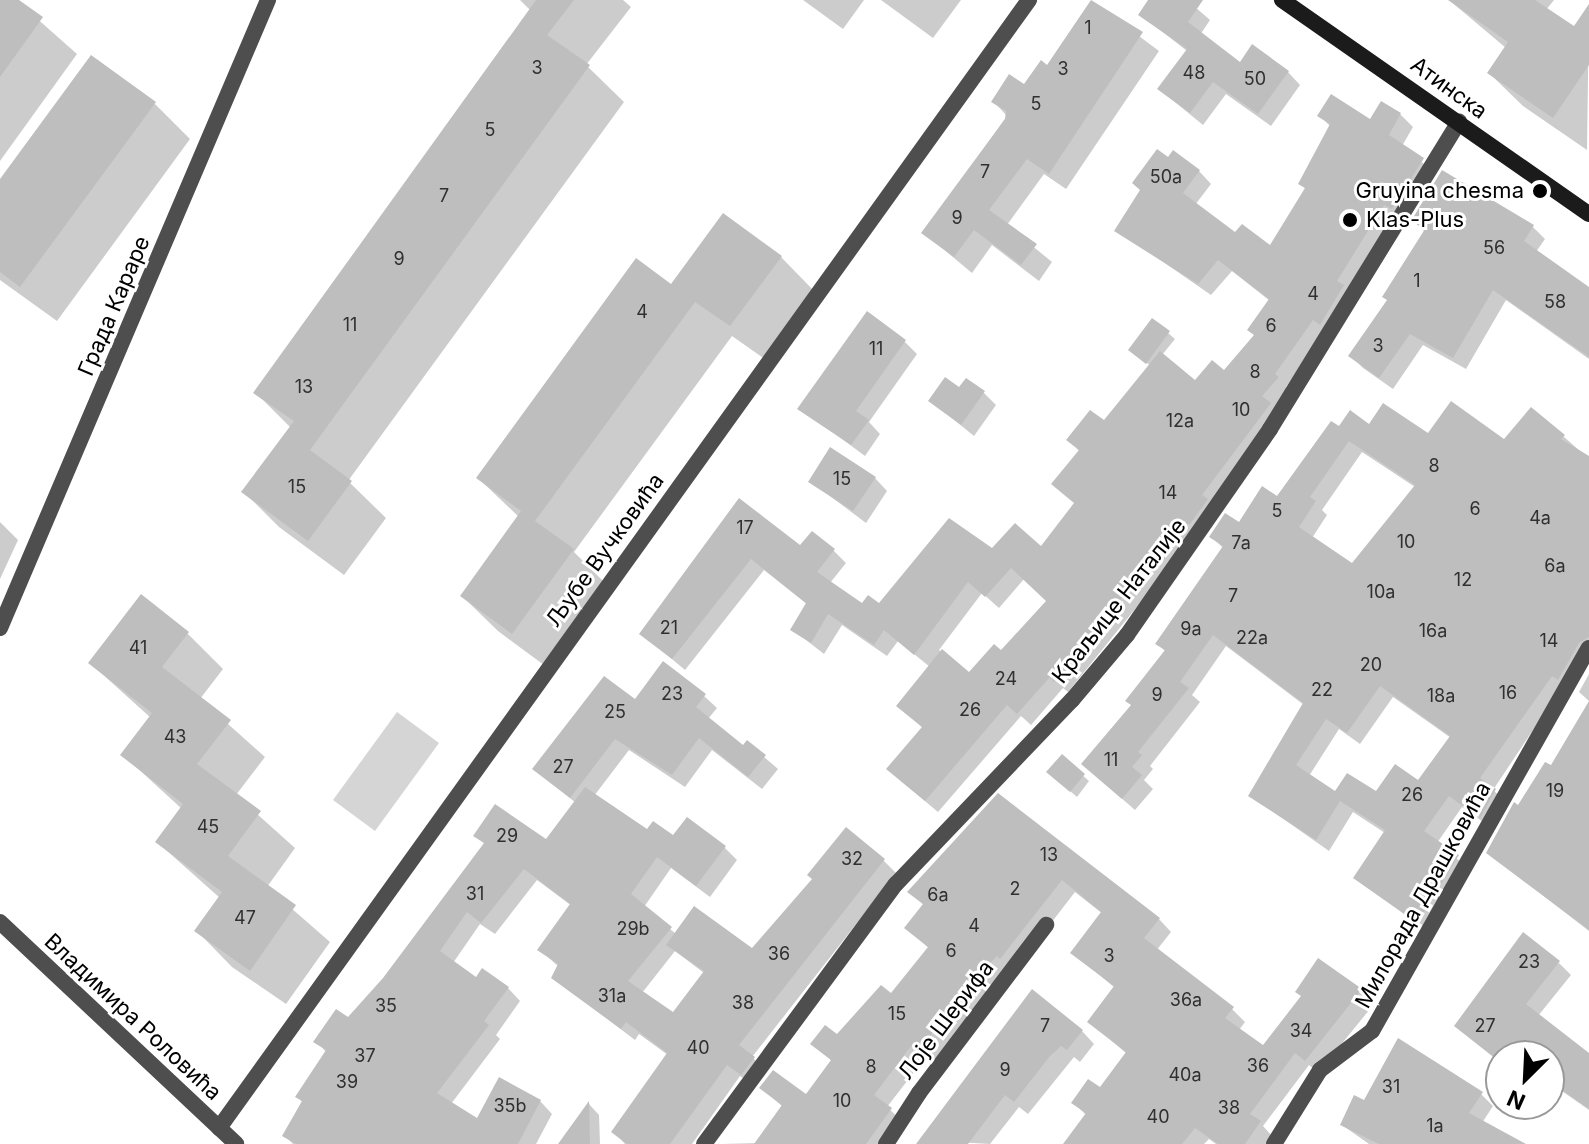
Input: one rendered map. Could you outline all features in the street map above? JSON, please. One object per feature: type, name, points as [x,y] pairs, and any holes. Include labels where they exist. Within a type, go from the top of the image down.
[{"type":"street","name":"Града Караре","points":[[0,628],[268,0]]},
{"type":"street","name":"Љубе Вучковића","points":[[219,1128],[1029,0]]},
{"type":"street","name":"Атинска","points":[[1282,0],[1589,214]]},
{"type":"street","name":"Краљице Наталије","points":[[704,1144],[896,884],[960,811],[1072,700],[1127,635],[1262,442],[1459,122]]},
{"type":"street","name":"Милорада Драшковића","points":[[1274,1144],[1320,1070],[1372,1031],[1589,648]]},
{"type":"street","name":"Владимира Роловића","points":[[0,922],[236,1144]]},
{"type":"street","name":"Лоје Шерифа","points":[[886,1144],[919,1093],[1046,925]]},
{"type":"shaded area","points":[[397,712],[439,743],[375,831],[333,800]]},
{"type":"building","points":[[0,0],[19,0],[43,17],[0,77]]},
{"type":"building","points":[[536,0],[574,0],[547,35],[590,65],[310,450],[352,481],[308,541],[241,492],[294,421],[253,393]]},
{"type":"building","points":[[1091,0],[1143,32],[1049,174],[1027,159],[989,210],[1037,244],[1021,265],[974,230],[954,257],[921,233],[1005,119],[1006,111],[991,102],[1009,74],[1024,84],[1041,60],[1047,65]]},
{"type":"building","points":[[1148,0],[1203,0],[1188,22],[1240,62],[1252,44],[1289,71],[1258,114],[1213,82],[1190,113],[1157,89],[1187,49],[1138,15]]},
{"type":"building","points":[[1448,0],[1535,0],[1574,26],[1589,4],[1589,65],[1553,118],[1487,73],[1508,42]]},
{"type":"building","points":[[91,55],[156,102],[20,287],[0,272],[0,179]]},
{"type":"building","points":[[1331,94],[1370,119],[1381,101],[1401,113],[1389,135],[1424,158],[1392,209],[1384,205],[1337,281],[1344,285],[1320,325],[1313,320],[1275,374],[1279,377],[1262,396],[1271,403],[1202,495],[1208,499],[1190,524],[1181,524],[1054,682],[1050,677],[1017,714],[1007,705],[925,801],[886,769],[922,727],[896,706],[942,649],[969,672],[994,644],[1001,650],[1046,601],[1011,568],[985,597],[968,582],[914,655],[884,630],[874,645],[828,614],[811,643],[790,630],[806,603],[751,559],[672,659],[639,634],[739,498],[800,545],[812,531],[835,549],[817,572],[862,603],[868,595],[879,603],[949,518],[992,548],[1015,523],[1041,546],[1074,503],[1051,484],[1079,450],[1066,440],[1090,410],[1104,420],[1160,351],[1195,380],[1212,360],[1224,370],[1254,335],[1247,330],[1269,299],[1218,260],[1198,284],[1114,231],[1140,190],[1132,183],[1157,149],[1168,157],[1173,150],[1200,170],[1183,193],[1235,232],[1242,224],[1270,245],[1305,188],[1298,184],[1330,124],[1317,116]]},
{"type":"building","points":[[1442,170],[1534,225],[1524,241],[1589,287],[1589,357],[1493,290],[1453,358],[1410,334],[1379,378],[1348,356],[1387,300],[1382,297],[1425,229],[1411,221]]},
{"type":"building","points":[[723,213],[782,256],[730,326],[695,302],[535,521],[574,549],[512,634],[460,596],[521,511],[476,478],[636,258],[671,284]]},
{"type":"building","points":[[867,311],[906,340],[856,411],[869,420],[851,445],[797,409]]},
{"type":"building","points":[[1152,318],[1170,331],[1146,364],[1128,350]]},
{"type":"building","points":[[945,377],[959,387],[966,378],[985,391],[961,425],[928,401]]},
{"type":"building","points":[[1451,401],[1504,439],[1531,407],[1565,435],[1561,439],[1589,456],[1589,637],[1579,643],[1558,680],[1552,676],[1480,778],[1496,789],[1480,818],[1449,796],[1424,831],[1459,855],[1417,923],[1353,878],[1385,830],[1340,801],[1316,840],[1248,796],[1303,703],[1213,635],[1180,682],[1189,688],[1138,752],[1142,755],[1132,767],[1142,775],[1122,799],[1081,764],[1131,705],[1125,701],[1165,650],[1155,644],[1223,546],[1209,537],[1225,513],[1239,522],[1262,486],[1277,496],[1331,421],[1339,426],[1350,410],[1369,424],[1383,403],[1428,433]],"holes":[[[1349,441],[1415,485],[1352,563],[1299,527],[1316,501],[1310,497]],[[1380,686],[1450,736],[1418,780],[1395,764],[1376,791],[1347,773],[1335,791],[1296,765],[1326,719],[1347,733]]]},
{"type":"building","points":[[830,447],[876,477],[853,511],[808,482]]},
{"type":"building","points":[[141,594],[189,632],[162,667],[231,720],[197,764],[261,811],[228,856],[296,905],[250,971],[194,931],[222,892],[155,842],[183,804],[120,755],[152,713],[88,663]]},
{"type":"building","points":[[663,661],[706,694],[696,707],[743,745],[747,740],[766,755],[748,777],[699,738],[672,775],[615,739],[570,798],[532,769],[604,676],[635,699]]},
{"type":"building","points":[[1589,701],[1589,930],[1486,853],[1514,802],[1518,805],[1545,762],[1551,765]]},
{"type":"building","points":[[1062,754],[1085,774],[1070,792],[1046,772]]},
{"type":"building","points":[[585,787],[647,829],[653,821],[673,835],[687,817],[726,846],[696,886],[657,857],[631,894],[672,927],[628,981],[673,1012],[704,971],[666,945],[694,906],[752,948],[812,879],[807,875],[846,827],[885,859],[739,1045],[755,1057],[741,1075],[727,1065],[670,1144],[627,1144],[611,1132],[667,1053],[626,1022],[621,1029],[551,978],[558,964],[537,950],[570,904],[524,869],[481,923],[467,912],[440,951],[476,977],[482,968],[509,987],[484,1021],[489,1025],[437,1093],[477,1118],[499,1077],[541,1100],[518,1144],[296,1144],[282,1136],[302,1101],[295,1097],[326,1050],[313,1042],[336,1009],[348,1017],[383,978],[484,843],[473,836],[495,804],[546,839]]},
{"type":"building","points":[[998,793],[1160,918],[1144,938],[1234,1007],[1225,1018],[1263,1045],[1301,996],[1295,992],[1318,958],[1362,989],[1305,1061],[1295,1053],[1250,1114],[1261,1121],[1245,1144],[1218,1144],[1195,1128],[1182,1144],[1063,1144],[1086,1113],[1071,1103],[1088,1079],[1100,1087],[1126,1052],[1087,1022],[1114,986],[1070,953],[1101,912],[1062,880],[1000,959],[997,956],[964,991],[921,1048],[914,1042],[874,1095],[892,1108],[866,1144],[754,1144],[782,1105],[759,1088],[773,1070],[806,1094],[831,1060],[810,1044],[825,1025],[837,1034],[881,985],[891,993],[928,947],[904,928],[923,904],[907,892]]},
{"type":"building","points":[[1523,932],[1560,961],[1526,1004],[1589,1053],[1589,1109],[1565,1092],[1565,1040],[1485,1040],[1485,1050],[1454,1026]]},
{"type":"building","points":[[1032,989],[1083,1030],[1067,1050],[1061,1046],[1050,1056],[1014,1102],[1005,1095],[968,1144],[916,1144]]},
{"type":"building","points":[[1398,1038],[1483,1092],[1469,1113],[1526,1144],[1379,1144],[1340,1125],[1354,1095],[1364,1100]]},
{"type":"building","points":[[589,1101],[590,1144],[558,1144]]},
{"type":"place","name":"Gruyina chesma","points":[[1540,191]]},
{"type":"place","name":"Klas-Plus","points":[[1350,220]]}]
